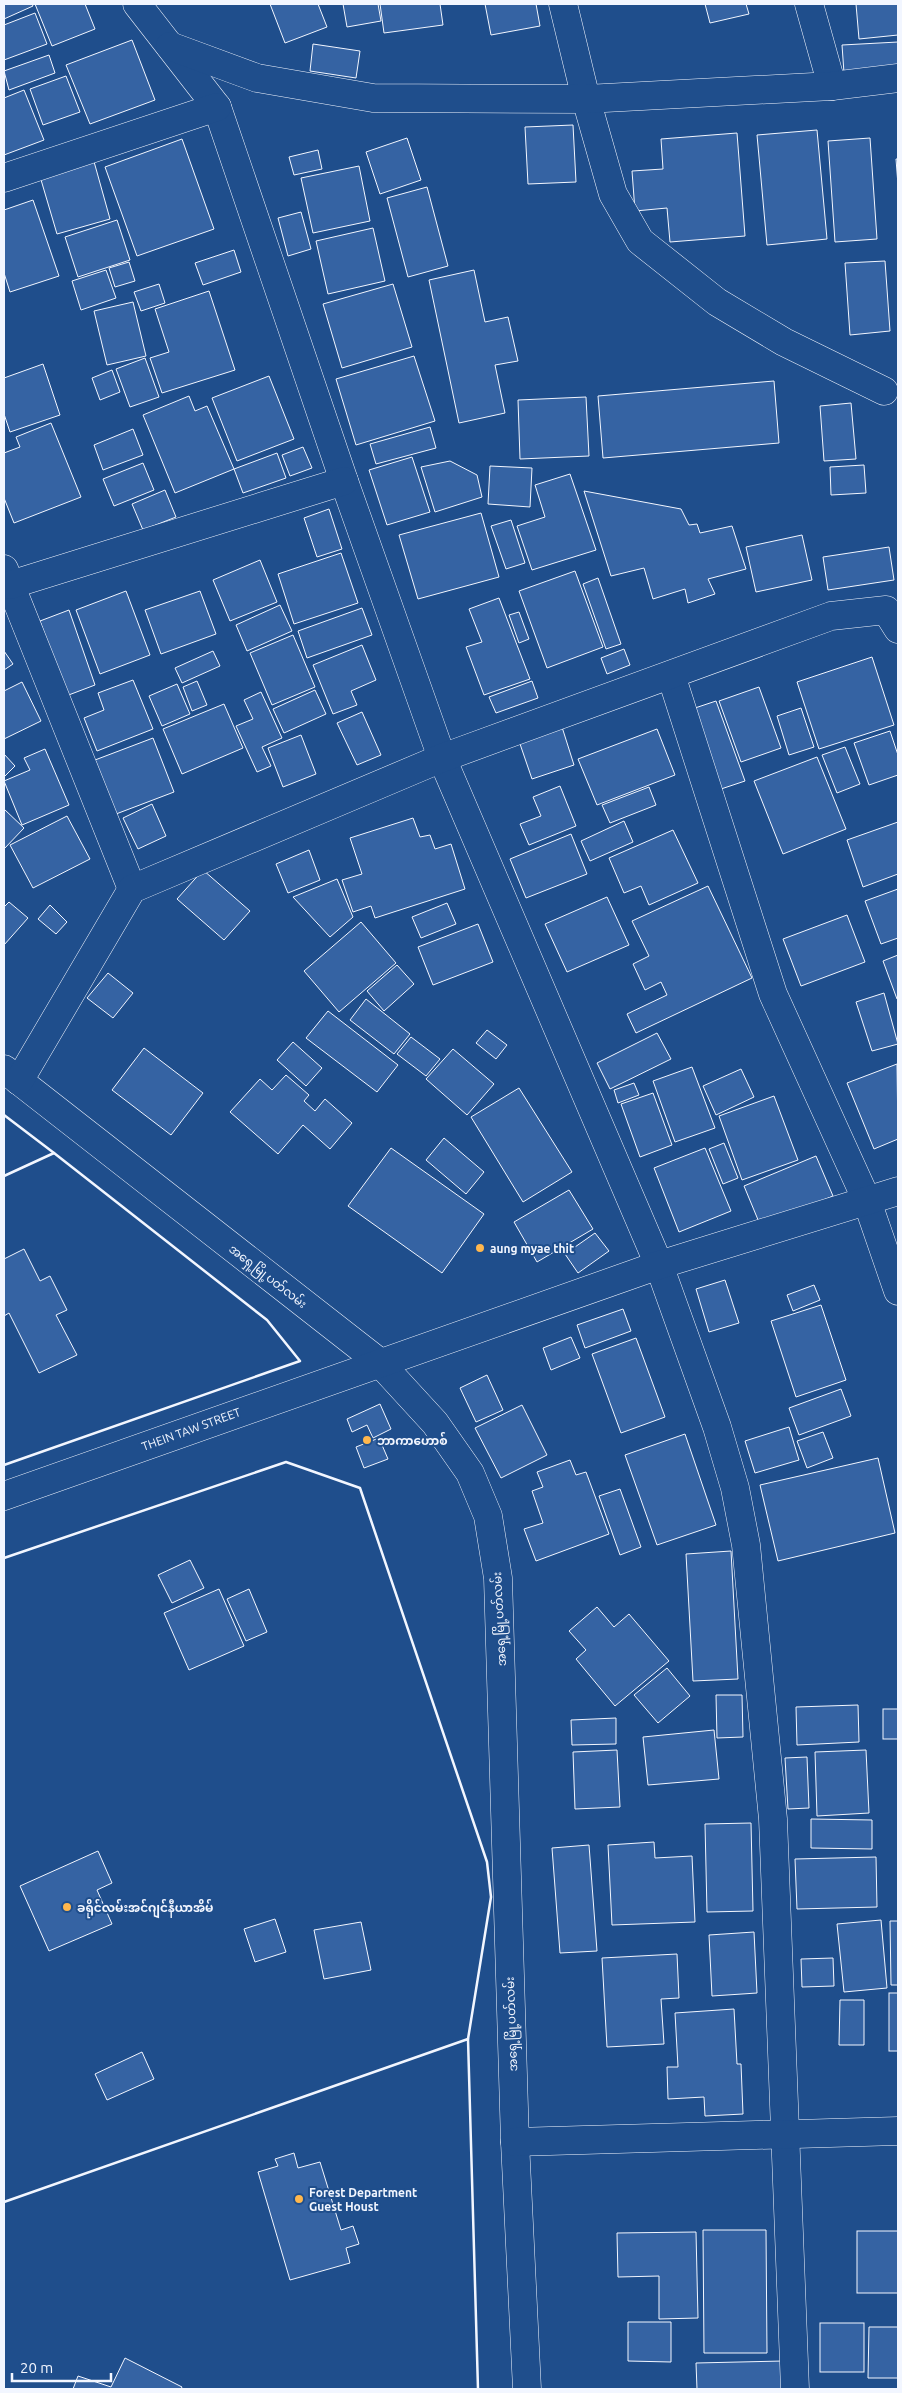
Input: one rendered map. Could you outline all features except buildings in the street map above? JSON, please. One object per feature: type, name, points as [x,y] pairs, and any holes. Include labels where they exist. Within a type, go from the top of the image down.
[{"type":"street","points":[[137,4],[217,107],[344,481],[442,758],[659,1265],[717,1427],[735,1488],[746,1545],[773,1819],[795,2389]]},
{"type":"street","points":[[563,4],[586,98],[613,194],[640,241],[725,307],[784,342],[884,391]]},
{"type":"street","points":[[808,4],[832,86]]},
{"type":"street","points":[[170,46],[257,78],[373,98],[586,98],[832,86],[898,78]]},
{"type":"street","points":[[4,178],[217,107]]},
{"type":"street","points":[[132,889],[7,577],[344,481]]},
{"type":"street","points":[[12,1075],[132,889],[442,758],[831,616],[886,610],[898,629]]},
{"type":"street","points":[[671,675],[774,994],[867,1201],[898,1291]]},
{"type":"street","name":"အရှေ့မြို့ပတ်လမ်း","points":[[12,1075],[379,1362],[435,1423],[470,1473],[488,1516],[498,1578],[515,2142],[527,2389]]},
{"type":"street","name":"THEIN TAW STREET","points":[[4,1496],[379,1362],[659,1265],[898,1191]]},
{"type":"street","points":[[515,2142],[898,2131]]},
{"type":"wall","points":[[4,1115],[54,1153]]},
{"type":"wall","points":[[4,1176],[54,1153],[267,1320],[300,1361],[4,1465]]},
{"type":"wall","points":[[4,1558],[286,1462],[360,1488],[487,1862],[491,1897],[468,2039]]},
{"type":"wall","points":[[4,2202],[468,2039],[478,2389]]},
{"type":"place","name":"aung myae thit","points":[[480,1248]]},
{"type":"place","name":"ဘာကာဟောစ်","points":[[367,1440]]},
{"type":"place","name":"ခရိုင်လမ်းအင်ဂျင်နီယာအိမ်","points":[[67,1907]]},
{"type":"place","name":"Forest Department Guest Houst","points":[[299,2199]]}]
